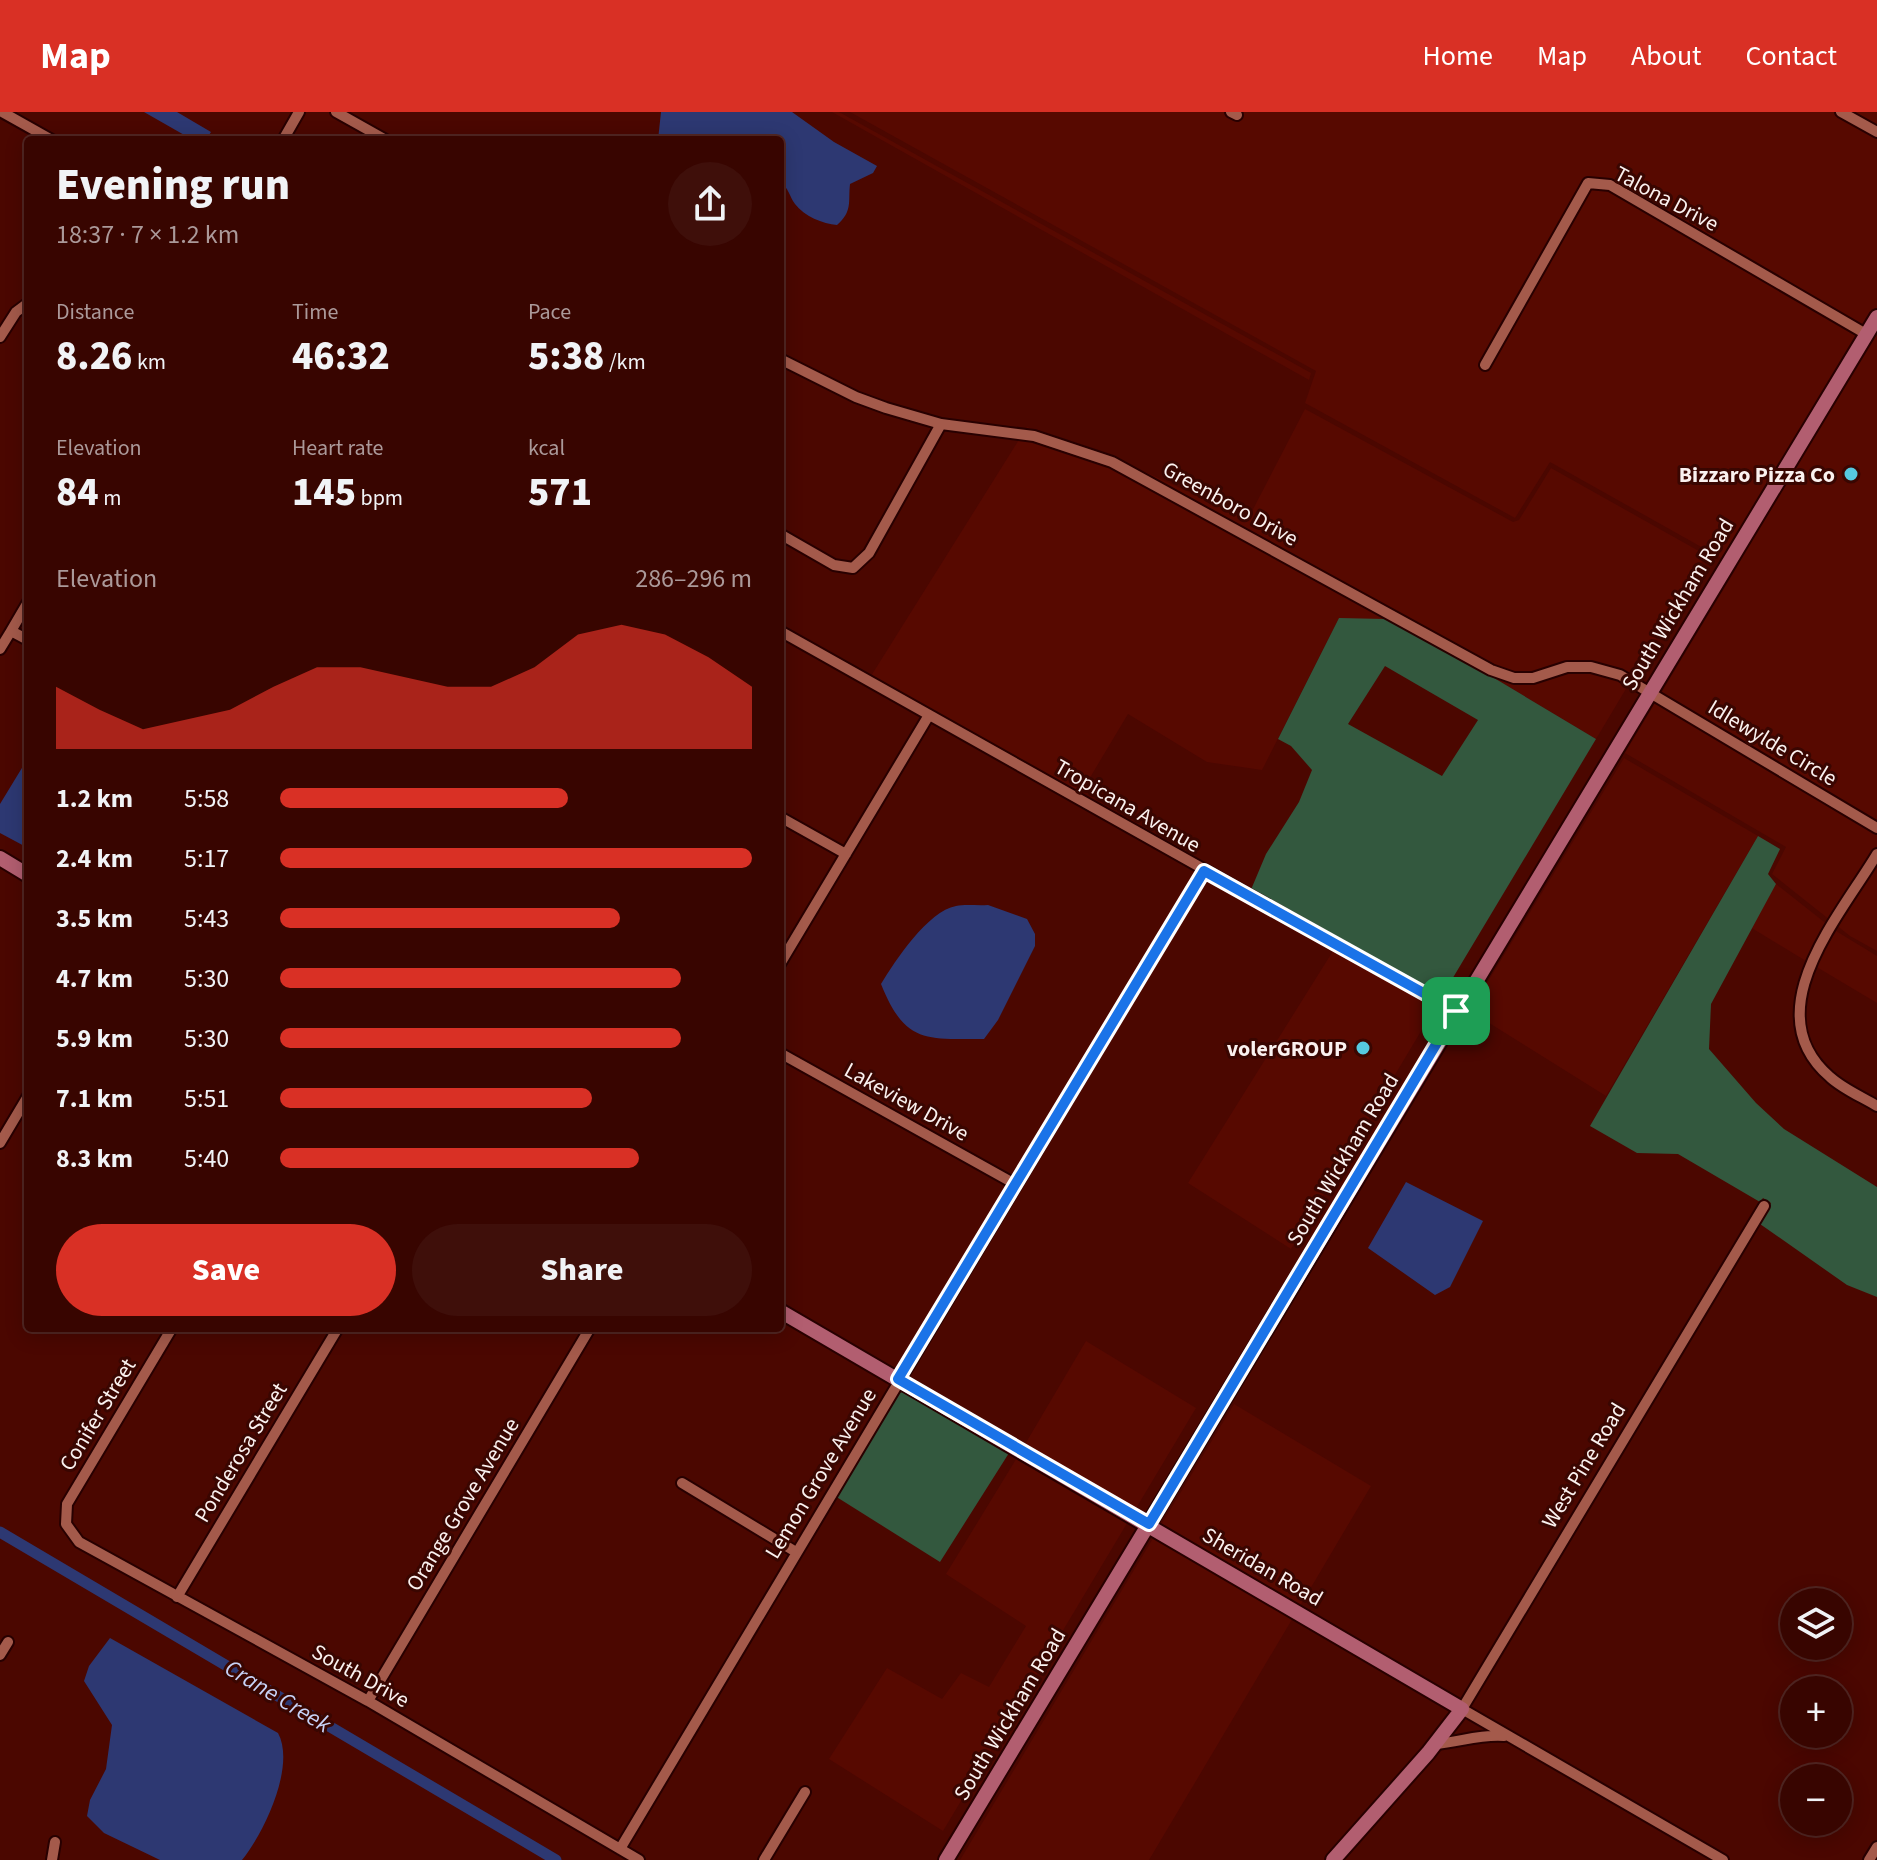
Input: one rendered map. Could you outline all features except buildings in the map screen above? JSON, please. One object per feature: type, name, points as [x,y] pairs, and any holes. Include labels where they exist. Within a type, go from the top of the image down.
[{"type":"main road","name":"South Wickham Road","points":[[946,1860],[1877,317]]},
{"type":"main road","points":[[0,858],[24,873]]},
{"type":"main road","name":"Sheridan Road","points":[[784,1313],[1462,1709]]},
{"type":"main road","name":"West Pine Road","points":[[1333,1860],[1462,1709]]},
{"type":"street","points":[[2,112],[45,136]]},
{"type":"street","points":[[285,136],[299,112]]},
{"type":"street","points":[[336,112],[379,136]]},
{"type":"street","points":[[1841,112],[1877,132]]},
{"type":"street","name":"Talona Drive","points":[[1485,365],[1588,183],[1610,185],[1866,334]]},
{"type":"street","points":[[0,337],[16,312],[24,306]]},
{"type":"street","name":"Greenboro Drive","points":[[784,361],[856,397],[941,424],[1034,436],[1112,462],[1491,670],[1514,678],[1533,678],[1567,667],[1591,667],[1620,675],[1649,692]]},
{"type":"street","points":[[784,536],[834,565],[853,568],[869,553],[941,424]]},
{"type":"street","points":[[0,649],[24,609]]},
{"type":"street","points":[[11,631],[24,638]]},
{"type":"street","name":"Tropicana Avenue","points":[[784,633],[1456,1011]]},
{"type":"street","name":"Idlewylde Circle","points":[[1649,692],[1877,828]]},
{"type":"street","points":[[784,957],[929,715]]},
{"type":"street","points":[[784,819],[846,854]]},
{"type":"street","points":[[1877,854],[1811,963],[1800,987],[1798,1016],[1807,1048],[1829,1077],[1877,1106]]},
{"type":"street","name":"Lemon Grove Avenue","points":[[620,1849],[1204,871]]},
{"type":"street","name":"Lakeview Drive","points":[[784,1055],[1015,1184]]},
{"type":"street","points":[[0,1143],[24,1103]]},
{"type":"street","name":"West Pine Road","points":[[1462,1709],[1764,1206]]},
{"type":"street","name":"Conifer Street","points":[[66,1524],[67,1504],[170,1332]]},
{"type":"street","name":"Ponderosa Street","points":[[177,1597],[336,1332]]},
{"type":"street","name":"Orange Grove Avenue","points":[[368,1701],[588,1332]]},
{"type":"street","points":[[682,1483],[796,1552]]},
{"type":"street","name":"South Drive","points":[[66,1524],[79,1542],[368,1701],[639,1860]]},
{"type":"street","points":[[0,1655],[8,1642]]},
{"type":"street","name":"Sheridan Road","points":[[1462,1709],[1723,1860]]},
{"type":"street","points":[[1435,1744],[1482,1734],[1508,1736]]},
{"type":"street","points":[[764,1860],[805,1792]]},
{"type":"street","points":[[52,1860],[55,1842]]},
{"type":"street","points":[[1869,1860],[1877,1847]]},
{"type":"shaded area","points":[[832,112],[839,112],[1311,373],[1309,380]]},
{"type":"shaded area","points":[[850,112],[1877,112],[1877,951],[1850,936],[1772,874],[1786,847],[1625,753],[1737,567],[1550,462],[1515,518],[1305,403],[1316,371]]},
{"type":"shaded area","points":[[1305,409],[1513,522],[1519,520],[1551,468],[1706,555],[1596,739],[1469,663],[1339,618],[1262,770],[1207,762],[1128,714],[1079,796],[871,676],[1027,427],[1095,449],[1248,519]]},
{"type":"shaded area","points":[[1624,758],[1758,836],[1606,1096],[1470,1011]]},
{"type":"shaded area","points":[[1776,884],[1828,925],[1806,961],[1750,927]]},
{"type":"shaded area","points":[[1836,931],[1877,956],[1877,1003],[1815,966]]},
{"type":"shaded area","points":[[1338,943],[1439,1001],[1291,1249],[1188,1183]]},
{"type":"shaded area","points":[[1086,1341],[1196,1408],[1135,1510],[1024,1446]]},
{"type":"shaded area","points":[[1234,1404],[1371,1486],[1300,1606],[1161,1525]]},
{"type":"shaded area","points":[[1018,1456],[1129,1520],[943,1831],[829,1759],[887,1668],[942,1699],[961,1673],[989,1687],[1026,1626],[946,1574]]},
{"type":"shaded area","points":[[1155,1535],[1294,1616],[1149,1860],[960,1860]]},
{"type":"green space","points":[[1339,618],[1385,619],[1469,663],[1596,739],[1439,1001],[1250,892],[1266,854],[1299,802],[1312,770],[1291,746],[1278,739]],"holes":[[[1385,666],[1478,720],[1442,776],[1348,724]]]},
{"type":"green space","points":[[1758,836],[1780,849],[1768,874],[1776,884],[1711,1004],[1709,1049],[1756,1103],[1784,1129],[1877,1187],[1877,1297],[1847,1285],[1760,1224],[1771,1203],[1763,1198],[1760,1202],[1678,1154],[1637,1153],[1590,1126]]},
{"type":"green space","points":[[903,1392],[1009,1453],[940,1562],[835,1496],[895,1394]]},
{"type":"water","points":[[144,112],[177,112],[211,132],[208,136],[186,136]]},
{"type":"water","points":[[661,112],[792,112],[834,142],[877,166],[873,173],[850,184],[849,206],[837,225],[809,216],[793,201],[784,186],[784,136],[658,136]]},
{"type":"water","points":[[24,765],[24,846],[0,833],[0,804]]},
{"type":"water","points":[[988,905],[1027,919],[1035,934],[1035,946],[998,1020],[984,1039],[932,1037],[909,1028],[890,1004],[881,984],[887,974],[913,938],[934,917],[956,906]]},
{"type":"water","points":[[1406,1182],[1483,1221],[1450,1287],[1435,1295],[1368,1248]]},
{"type":"water","points":[[110,1638],[278,1733],[283,1747],[283,1763],[275,1799],[268,1817],[242,1860],[160,1860],[104,1833],[87,1816],[90,1800],[106,1769],[112,1725],[84,1681],[89,1666]]},
{"type":"waterway","name":"Crane Creek","points":[[0,1532],[556,1860]]},
{"type":"place","name":"Bizzaro Pizza Co","points":[[1851,474]]},
{"type":"place","name":"volerGROUP","points":[[1363,1048]]},
{"type":"route","points":[[1204,871],[1456,1011],[1149,1524],[898,1379],[1204,871]]}]
